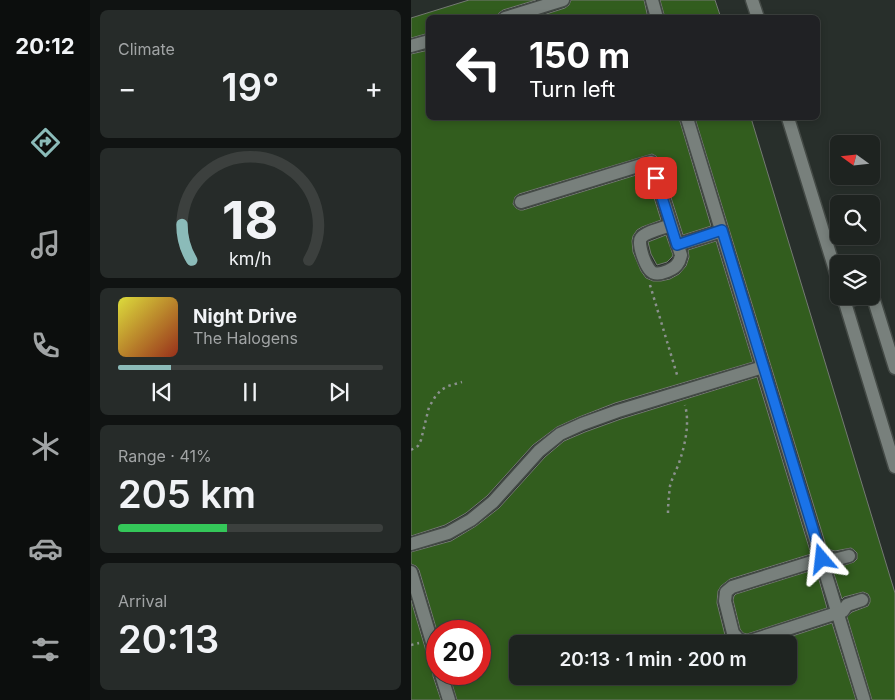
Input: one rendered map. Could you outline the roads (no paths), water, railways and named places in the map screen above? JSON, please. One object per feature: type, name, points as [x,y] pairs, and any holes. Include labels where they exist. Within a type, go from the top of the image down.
[{"type":"lane","points":[[515,15],[563,0]]},
{"type":"lane","points":[[652,0],[656,15]]},
{"type":"lane","points":[[752,0],[757,15]]},
{"type":"lane","points":[[411,46],[426,42]]},
{"type":"lane","points":[[688,120],[864,700]]},
{"type":"lane","points":[[789,120],[830,255]]},
{"type":"lane","points":[[521,202],[651,162],[681,255],[679,263],[674,268],[660,273],[653,273],[648,269],[639,242],[645,234],[671,225]]},
{"type":"lane","points":[[677,245],[722,230]]},
{"type":"lane","points":[[846,305],[895,467]]},
{"type":"lane","points":[[875,305],[895,368]]},
{"type":"lane","points":[[411,544],[448,533],[471,520],[493,502],[539,452],[560,434],[618,410],[763,367]]},
{"type":"lane","points":[[849,556],[834,560],[827,557],[732,587],[726,592],[725,601],[733,633],[739,640],[747,642],[838,613],[843,611],[847,605],[862,600]]},
{"type":"lane","points":[[411,572],[426,623]]},
{"type":"lane","points":[[444,685],[449,700]]}]
